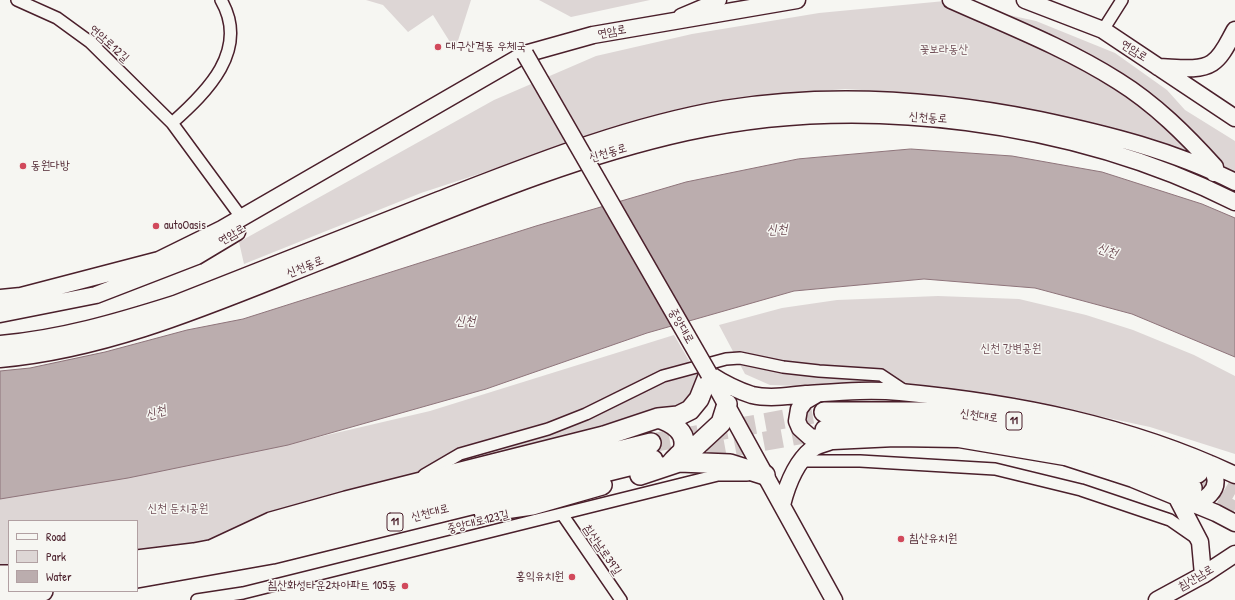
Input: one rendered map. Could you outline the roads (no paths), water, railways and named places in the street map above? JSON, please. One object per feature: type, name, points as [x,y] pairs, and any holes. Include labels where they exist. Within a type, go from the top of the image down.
[{"type":"highway","points":[[214,549],[271,522],[346,501],[604,436],[658,418],[678,416],[690,410],[699,399],[709,374]]},
{"type":"highway","points":[[662,458],[721,423],[727,404]]},
{"type":"highway","points":[[138,578],[272,554],[353,533],[532,505],[682,451],[684,444],[680,431],[669,422],[658,418]]},
{"type":"highway","name":"신천대로","points":[[827,427],[903,427],[964,430],[1054,445],[1125,465],[1194,480]]},
{"type":"highway","points":[[662,458],[730,464],[765,475]]},
{"type":"highway","name":"신천대로","points":[[138,560],[251,542],[662,458]]},
{"type":"highway","points":[[0,598],[36,592]]},
{"type":"highway","points":[[0,594],[21,594]]},
{"type":"main road","name":"연암로","points":[[0,298],[21,296],[159,260],[241,217],[525,54],[593,35],[794,0]]},
{"type":"main road","points":[[951,0],[1061,50],[1119,81],[1173,122],[1215,167],[1210,190]]},
{"type":"main road","name":"연암로","points":[[1025,0],[1102,30],[1235,118]]},
{"type":"main road","points":[[1158,67],[1194,68],[1212,63],[1225,48],[1235,30]]},
{"type":"main road","name":"중앙대로","points":[[525,54],[727,404],[834,600]]},
{"type":"main road","name":"신천동로","points":[[0,344],[71,333],[117,322],[175,304],[521,168],[617,135],[682,117],[728,109],[785,102],[902,100],[1001,112],[1101,134],[1167,154],[1214,172],[1235,182]]},
{"type":"main road","name":"연암로","points":[[0,314],[96,295],[197,256],[339,172],[439,102]]},
{"type":"main road","name":"신천동로","points":[[0,359],[19,357],[109,338],[189,313],[571,164],[688,132],[757,120],[821,115],[894,116],[967,121],[1038,135],[1099,150],[1158,169],[1235,202]]},
{"type":"main road","points":[[709,374],[729,386],[754,395],[782,396],[859,391],[909,393],[981,401],[1094,423],[1192,455],[1203,574],[1235,568]]},
{"type":"main road","points":[[817,394],[805,401],[799,409],[797,421],[800,428],[810,437],[827,427]]},
{"type":"main road","points":[[782,505],[787,488],[800,461],[813,448],[827,427]]},
{"type":"main road","points":[[1194,480],[1235,475]]},
{"type":"main road","points":[[1194,480],[1216,513],[1235,523]]},
{"type":"main road","name":"침산남로","points":[[1157,600],[1235,554]]},
{"type":"street","name":"연암로12길","points":[[17,0],[57,18],[90,42],[172,123],[241,217]]},
{"type":"street","points":[[172,123],[200,99],[219,73],[230,47],[228,13],[221,0]]},
{"type":"street","points":[[666,22],[719,0]]},
{"type":"street","points":[[1102,30],[1122,0]]},
{"type":"street","points":[[408,486],[460,454],[548,428],[586,414],[663,376],[726,359],[740,358],[783,367],[881,375],[909,393]]},
{"type":"street","points":[[800,461],[860,461],[995,469],[1081,490],[1170,520],[1200,542]]},
{"type":"street","name":"중앙대로123길","points":[[197,600],[250,596],[562,514],[718,475],[765,475]]},
{"type":"street","name":"침산남로39길","points":[[562,514],[621,600]]},
{"type":"water","name":"신천","points":[[911,149],[1012,156],[1102,172],[1202,204],[1235,218],[1235,357],[1132,314],[1035,288],[924,279],[794,291],[647,333],[486,389],[288,445],[128,478],[0,499],[0,371],[30,368],[105,352],[187,330],[243,319],[536,226],[686,182],[798,159]]},
{"type":"tunnel","points":[[651,443],[824,412]]},
{"type":"tunnel","points":[[678,457],[821,431]]},
{"type":"tunnel","points":[[1200,474],[1235,494]]},
{"type":"tunnel","points":[[1192,488],[1235,511]]},
{"type":"place","name":"대구산격동 우체국","points":[[438,47]]},
{"type":"place","name":"동원다방","points":[[23,166]]},
{"type":"place","name":"autoOasis","points":[[156,226]]},
{"type":"place","name":"침산유치원","points":[[901,539]]},
{"type":"place","name":"홍익유치원","points":[[572,577]]},
{"type":"place","name":"침산화성타운2차아파트 105동","points":[[405,586]]},
{"type":"park label","name":"꽃보라동산","points":[[944,50]]},
{"type":"park label","name":"신천 강변공원","points":[[1011,349]]},
{"type":"park label","name":"신천 둔치공원","points":[[178,509]]}]
